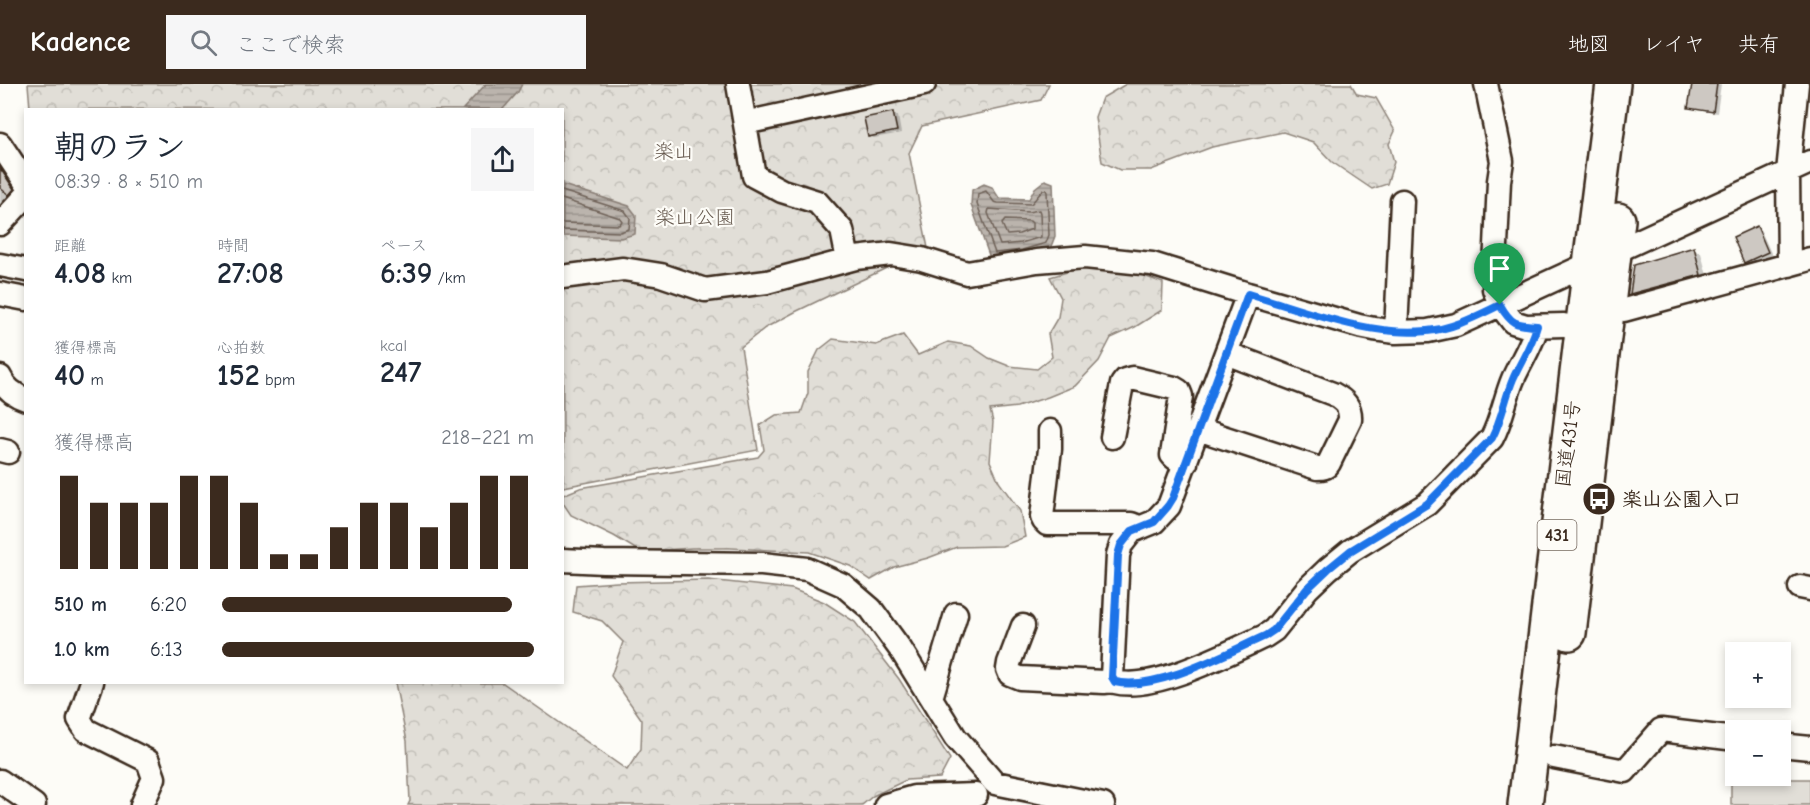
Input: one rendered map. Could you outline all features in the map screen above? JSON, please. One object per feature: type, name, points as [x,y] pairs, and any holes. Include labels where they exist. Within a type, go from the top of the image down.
[{"type":"highway","name":"国道431号","points":[[1548,805],[1602,259],[1613,84]]},
{"type":"highway","name":"国道431号","points":[[1525,805],[1602,259],[1635,84]]},
{"type":"street","points":[[738,84],[754,176],[782,192],[817,202],[842,230],[848,260]]},
{"type":"street","points":[[745,123],[924,84]]},
{"type":"street","points":[[1486,84],[1502,161],[1494,289],[1500,305],[1512,322],[1518,325],[1564,325]]},
{"type":"street","points":[[1624,310],[1799,262],[1788,172],[1797,84]]},
{"type":"street","points":[[0,144],[24,180]]},
{"type":"street","points":[[564,277],[623,268],[661,275],[705,290],[767,282],[848,260],[891,254],[922,259],[967,273],[1037,261],[1085,257],[1152,264],[1359,326],[1396,332],[1428,331],[1456,325],[1810,162]]},
{"type":"street","points":[[0,224],[24,198]]},
{"type":"street","points":[[1396,332],[1402,201]]},
{"type":"street","points":[[0,265],[24,270]]},
{"type":"street","points":[[0,294],[24,299]]},
{"type":"street","points":[[1113,681],[1118,555],[1121,545],[1132,531],[1154,522],[1168,506],[1248,294]]},
{"type":"street","points":[[1023,626],[1009,663],[1010,674],[1020,678],[1113,681],[1127,684],[1153,682],[1265,636],[1274,630],[1307,589],[1342,557],[1427,504],[1492,438],[1537,326]]},
{"type":"street","points":[[1198,429],[1323,468],[1329,463],[1350,420],[1351,412],[1345,401],[1333,394],[1226,353]]},
{"type":"street","points":[[0,378],[11,392],[24,398]]},
{"type":"street","points":[[1112,436],[1122,384],[1125,380],[1132,378],[1174,388],[1181,396],[1172,455],[1186,463]]},
{"type":"street","points":[[1050,431],[1042,517],[1044,521],[1047,524],[1131,524],[1139,527]]},
{"type":"street","points":[[564,560],[762,564],[807,569],[843,585],[871,609],[901,650],[955,737],[995,783],[1103,805]]},
{"type":"street","points":[[931,698],[956,614]]},
{"type":"street","points":[[91,684],[79,719],[86,730],[148,761],[154,778],[142,805]]},
{"type":"street","points":[[1554,758],[1625,771],[1661,730],[1725,738]]},
{"type":"street","points":[[1791,746],[1810,748]]},
{"type":"street","points":[[0,781],[34,805]]},
{"type":"street","points":[[956,805],[995,783]]},
{"type":"street","points":[[886,805],[914,797],[976,795]]},
{"type":"green space","name":"楽山公園","points":[[28,84],[1049,84],[1041,100],[922,126],[909,153],[928,248],[795,312],[765,328],[741,347],[758,450],[564,487],[564,108],[30,108]]},
{"type":"green space","points":[[1126,84],[1351,84],[1357,94],[1376,98],[1395,131],[1389,144],[1394,162],[1387,184],[1372,189],[1332,162],[1313,142],[1283,132],[1212,147],[1151,170],[1120,170],[1102,162],[1095,117],[1102,98]]},
{"type":"green space","points":[[1077,269],[1131,271],[1163,283],[1162,310],[1135,327],[1111,338],[1099,361],[1075,386],[1017,407],[990,410],[993,422],[990,461],[999,482],[1020,511],[1025,537],[1002,546],[957,547],[894,567],[871,580],[850,566],[809,552],[730,548],[637,550],[571,515],[564,504],[564,495],[580,488],[758,457],[764,450],[760,425],[776,415],[801,413],[808,393],[808,372],[819,350],[833,339],[876,345],[903,335],[918,355],[948,342],[971,346],[989,358],[1009,366],[1037,369],[1052,357],[1048,334],[1058,317],[1061,298],[1050,277]]},
{"type":"green space","points":[[708,580],[792,589],[824,602],[855,622],[899,679],[950,759],[940,778],[906,780],[873,796],[862,805],[408,805],[410,801],[407,741],[395,684],[504,684],[627,770],[641,749],[642,720],[611,676],[623,642],[602,621],[573,612],[576,585]]},
{"type":"green space","points":[[1791,779],[1810,779],[1810,805],[1731,805],[1731,786],[1791,786]]},
{"type":"water","points":[[486,84],[522,84],[504,108],[464,108]]},
{"type":"water","points":[[1045,180],[1053,183],[1055,236],[1050,249],[990,258],[971,205],[972,190],[984,184],[992,187],[999,198],[1029,199],[1035,188]]},
{"type":"water","points":[[564,185],[629,206],[636,215],[635,234],[621,238],[564,236]]},
{"type":"building","points":[[1692,84],[1717,84],[1713,112],[1688,108]]},
{"type":"building","points":[[893,112],[897,131],[868,137],[864,118]]},
{"type":"building","points":[[0,168],[14,189],[9,195],[0,188]]},
{"type":"building","points":[[1757,226],[1768,252],[1744,263],[1733,237]]},
{"type":"building","points":[[1694,247],[1701,275],[1630,294],[1634,265]]},
{"type":"place","name":"楽山公園入口","points":[[1599,499]]},
{"type":"route","points":[[1248,294],[1359,326],[1396,332],[1428,331],[1456,325],[1500,305],[1512,322],[1518,325],[1537,326],[1535,335],[1513,381],[1497,430],[1492,438],[1427,504],[1350,551],[1307,589],[1274,630],[1265,636],[1153,682],[1127,684],[1113,681],[1118,555],[1121,545],[1132,531],[1154,522],[1162,515],[1173,498],[1248,294]]},
{"type":"park label","name":"楽山","points":[[674,151]]}]
